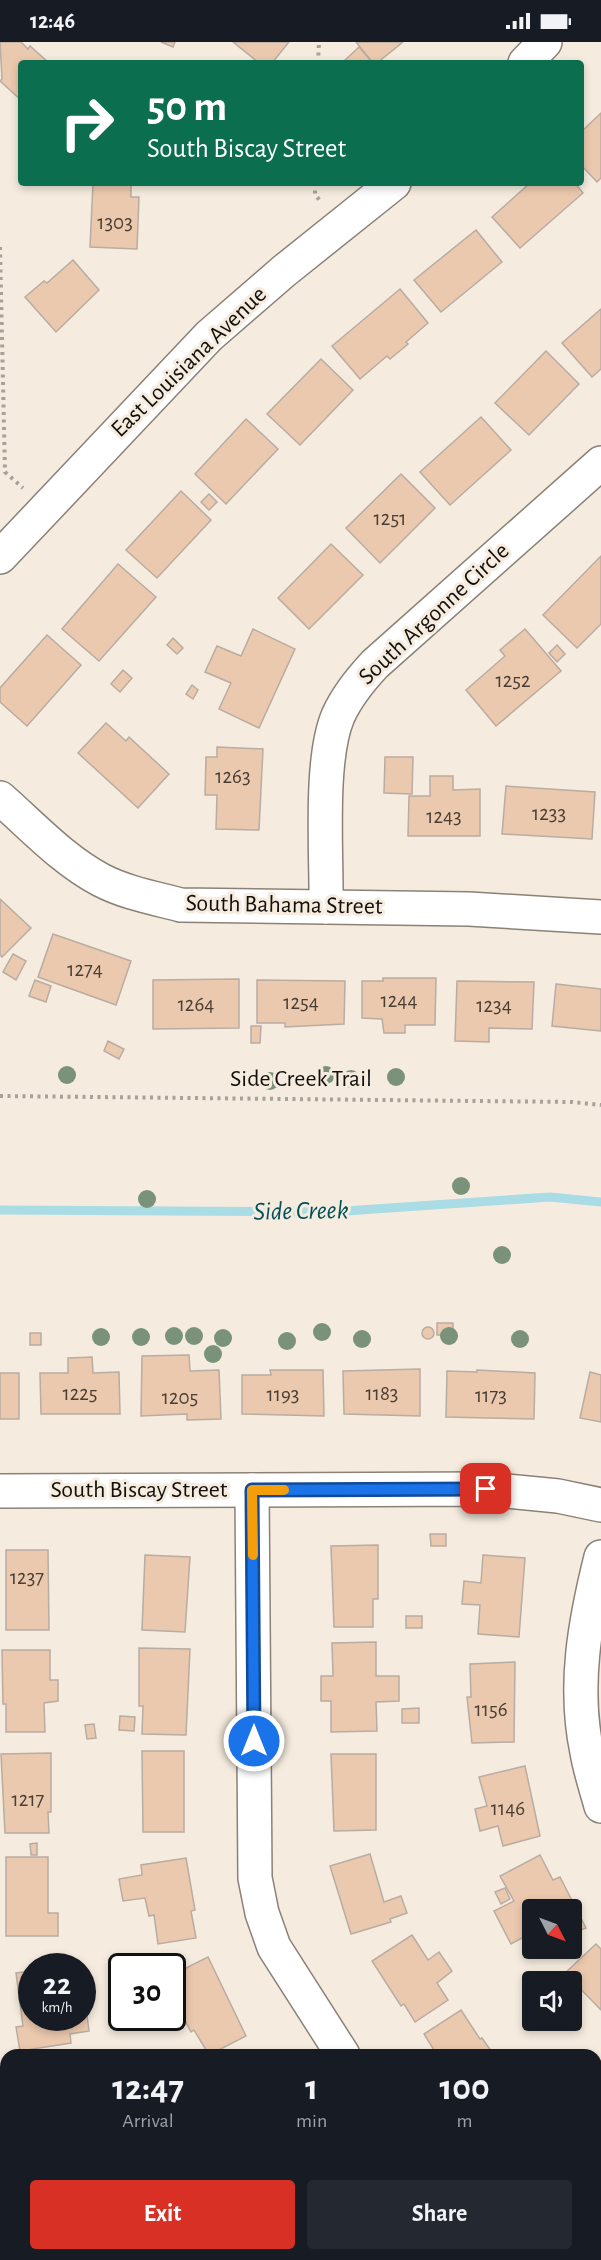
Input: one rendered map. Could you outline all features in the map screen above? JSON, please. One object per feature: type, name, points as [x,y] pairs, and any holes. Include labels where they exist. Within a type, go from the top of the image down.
[{"type":"street","points":[[528,60],[545,42]]},
{"type":"street","name":"East Louisiana Avenue","points":[[0,557],[209,336],[284,271],[390,186]]},
{"type":"street","name":"South Argonne Circle","points":[[326,907],[330,746],[338,717],[351,691],[375,664],[601,463]]},
{"type":"street","name":"South Bahama Street","points":[[0,798],[71,862],[101,880],[135,894],[181,904],[503,910],[601,917]]},
{"type":"street","name":"South Biscay Street","points":[[0,1491],[486,1489],[558,1496],[601,1505]]},
{"type":"street","points":[[252,1490],[255,1878],[262,1913],[274,1947],[339,2049]]},
{"type":"street","points":[[601,1557],[583,1640],[580,1696],[586,1752],[601,1806]]},
{"type":"path","points":[[318,60],[319,42]]},
{"type":"path","points":[[0,247],[5,472],[45,508]]},
{"type":"path","name":"Side Creek Trail","points":[[0,1096],[427,1099],[601,1105]]},
{"type":"building","points":[[0,42],[21,42],[28,49],[30,46],[46,60],[18,60],[18,97],[0,81],[2,79]]},
{"type":"building","points":[[161,42],[175,42],[173,47]]},
{"type":"building","points":[[233,42],[289,42],[274,60],[255,60]]},
{"type":"building","points":[[356,42],[403,42],[381,60],[371,60]]},
{"type":"building","points":[[359,47],[370,60],[345,60]]},
{"type":"building","points":[[601,113],[601,178],[597,182],[584,168],[584,129]]},
{"type":"building","points":[[93,186],[131,186],[131,197],[139,197],[137,249],[90,247]]},
{"type":"building","points":[[527,186],[577,186],[583,193],[520,248],[492,217]]},
{"type":"building","points":[[476,230],[502,262],[441,312],[414,280]]},
{"type":"building","points":[[73,260],[99,290],[56,332],[25,297],[44,281],[47,283]]},
{"type":"building","points":[[400,289],[428,323],[390,359],[387,356],[360,379],[332,346]]},
{"type":"building","points":[[601,309],[601,369],[592,377],[562,343]]},
{"type":"building","points":[[546,351],[579,384],[529,435],[495,403]]},
{"type":"building","points":[[321,359],[353,390],[300,445],[267,414]]},
{"type":"building","points":[[481,417],[511,450],[450,505],[420,472]]},
{"type":"building","points":[[246,419],[278,449],[226,504],[195,474]]},
{"type":"building","points":[[401,474],[435,508],[380,563],[346,528]]},
{"type":"building","points":[[181,491],[211,520],[157,578],[126,550]]},
{"type":"building","points":[[209,494],[217,502],[209,510],[201,502]]},
{"type":"building","points":[[331,544],[363,575],[309,629],[278,598]]},
{"type":"building","points":[[601,556],[601,624],[577,648],[543,615]]},
{"type":"building","points":[[118,564],[156,597],[99,661],[62,629]]},
{"type":"building","points":[[253,629],[295,649],[259,728],[219,709],[231,683],[205,672],[217,646],[241,656]]},
{"type":"building","points":[[525,629],[561,671],[496,726],[466,690],[505,656],[500,650]]},
{"type":"building","points":[[47,635],[81,665],[27,726],[0,702],[0,688]]},
{"type":"building","points":[[173,638],[183,648],[177,654],[167,645]]},
{"type":"building","points":[[557,645],[565,654],[557,662],[549,653]]},
{"type":"building","points":[[123,670],[132,678],[120,692],[111,684]]},
{"type":"building","points":[[192,685],[198,690],[193,699],[186,694]]},
{"type":"building","points":[[106,723],[126,741],[129,737],[169,774],[138,808],[78,753]]},
{"type":"building","points":[[217,747],[263,749],[259,830],[216,829],[217,795],[205,795],[206,757],[217,757]]},
{"type":"building","points":[[385,757],[413,757],[412,794],[384,793]]},
{"type":"building","points":[[430,776],[453,776],[453,790],[480,789],[480,836],[408,836],[409,796],[430,796]]},
{"type":"building","points":[[506,786],[595,792],[592,839],[502,834]]},
{"type":"building","points":[[0,899],[31,928],[2,957],[0,955]]},
{"type":"building","points":[[53,934],[131,961],[116,1005],[38,977]]},
{"type":"building","points":[[13,954],[26,961],[16,980],[3,972]]},
{"type":"building","points":[[383,978],[436,978],[435,1025],[405,1025],[405,1033],[384,1033],[382,1019],[362,1018],[362,981],[383,981]]},
{"type":"building","points":[[239,979],[239,1028],[153,1029],[153,980]]},
{"type":"building","points":[[35,980],[51,986],[46,1002],[29,996]]},
{"type":"building","points":[[257,980],[345,981],[344,1024],[285,1027],[285,1023],[257,1023]]},
{"type":"building","points":[[457,981],[534,982],[532,1029],[489,1028],[489,1042],[455,1041]]},
{"type":"building","points":[[556,984],[601,989],[601,1031],[552,1026]]},
{"type":"building","points":[[251,1026],[261,1026],[260,1043],[251,1043]]},
{"type":"building","points":[[108,1041],[124,1049],[119,1059],[104,1051]]},
{"type":"building","points":[[437,1323],[453,1323],[453,1335],[437,1335]]},
{"type":"building","points":[[430,1327],[434,1333],[430,1339],[426,1339],[422,1331]]},
{"type":"building","points":[[30,1333],[41,1333],[41,1345],[30,1345]]},
{"type":"building","points":[[189,1355],[190,1371],[219,1370],[221,1419],[187,1420],[187,1414],[141,1416],[142,1356]]},
{"type":"building","points":[[92,1357],[93,1373],[119,1372],[120,1414],[41,1414],[40,1373],[68,1373],[68,1358]]},
{"type":"building","points":[[420,1369],[420,1416],[344,1414],[343,1371]]},
{"type":"building","points":[[270,1370],[323,1370],[324,1416],[242,1414],[242,1375],[271,1375]]},
{"type":"building","points":[[477,1370],[535,1373],[534,1419],[446,1417],[447,1371],[477,1372]]},
{"type":"building","points":[[590,1372],[601,1375],[601,1422],[580,1418]]},
{"type":"building","points":[[0,1373],[19,1373],[19,1419],[0,1419]]},
{"type":"building","points":[[430,1534],[446,1534],[446,1546],[431,1546]]},
{"type":"building","points":[[378,1545],[378,1599],[373,1599],[373,1627],[334,1627],[331,1546]]},
{"type":"building","points":[[6,1550],[48,1550],[49,1630],[6,1630]]},
{"type":"building","points":[[145,1555],[190,1557],[185,1632],[142,1630]]},
{"type":"building","points":[[483,1555],[525,1558],[519,1637],[478,1634],[480,1605],[462,1604],[464,1581],[481,1583]]},
{"type":"building","points":[[406,1616],[422,1616],[422,1628],[406,1628]]},
{"type":"building","points":[[376,1642],[376,1676],[399,1676],[399,1701],[376,1702],[377,1731],[331,1732],[331,1701],[321,1701],[321,1676],[333,1676],[332,1643]]},
{"type":"building","points":[[139,1648],[190,1649],[186,1735],[142,1734],[143,1706],[139,1706]]},
{"type":"building","points":[[2,1650],[50,1650],[50,1680],[58,1680],[58,1701],[44,1703],[45,1732],[6,1732]]},
{"type":"building","points":[[515,1662],[514,1742],[472,1743],[467,1697],[471,1697],[470,1664]]},
{"type":"building","points":[[419,1708],[419,1723],[402,1723],[402,1709]]},
{"type":"building","points":[[120,1716],[135,1717],[134,1731],[119,1730]]},
{"type":"building","points":[[94,1724],[96,1738],[87,1739],[85,1725]]},
{"type":"building","points":[[142,1751],[184,1751],[184,1832],[143,1832]]},
{"type":"building","points":[[51,1753],[49,1833],[5,1833],[1,1754]]},
{"type":"building","points":[[331,1754],[376,1754],[376,1830],[334,1831]]},
{"type":"building","points":[[525,1766],[540,1836],[503,1846],[498,1826],[480,1831],[475,1809],[487,1806],[479,1777]]},
{"type":"building","points":[[37,1843],[37,1855],[31,1855],[30,1844]]},
{"type":"building","points":[[370,1854],[384,1902],[401,1896],[407,1913],[390,1919],[391,1922],[351,1934],[330,1866]]},
{"type":"building","points":[[540,1855],[553,1880],[560,1877],[571,1899],[522,1899],[522,1938],[511,1944],[494,1911],[514,1901],[500,1876]]},
{"type":"building","points":[[6,1857],[48,1857],[48,1913],[58,1913],[58,1936],[6,1936]]},
{"type":"building","points":[[186,1858],[195,1910],[191,1911],[196,1938],[158,1944],[154,1915],[149,1916],[145,1898],[123,1901],[119,1879],[142,1875],[141,1865]]},
{"type":"building","points":[[505,1888],[510,1899],[501,1904],[495,1892]]},
{"type":"building","points":[[412,1935],[428,1960],[439,1952],[452,1971],[437,1983],[448,2000],[415,2022],[404,2004],[401,2006],[372,1961]]},
{"type":"building","points":[[596,1944],[601,1949],[601,2010],[582,1990],[582,1971],[567,1971]]},
{"type":"building","points":[[208,1957],[246,2036],[221,2049],[205,2049],[194,2030],[191,2032],[186,2023],[186,1968]]},
{"type":"building","points":[[461,2010],[480,2039],[482,2038],[490,2049],[433,2049],[424,2034]]},
{"type":"building","points":[[16,2027],[18,2027],[18,2031],[89,2031],[70,2034],[71,2043],[20,2049]]},
{"type":"waterway","name":"Side Creek","points":[[0,1210],[331,1212],[550,1197],[601,1202]]},
{"type":"slow traffic","points":[[253,1555],[252,1490],[284,1490]]},
{"type":"route","points":[[254,1741],[252,1490],[486,1489]]}]
